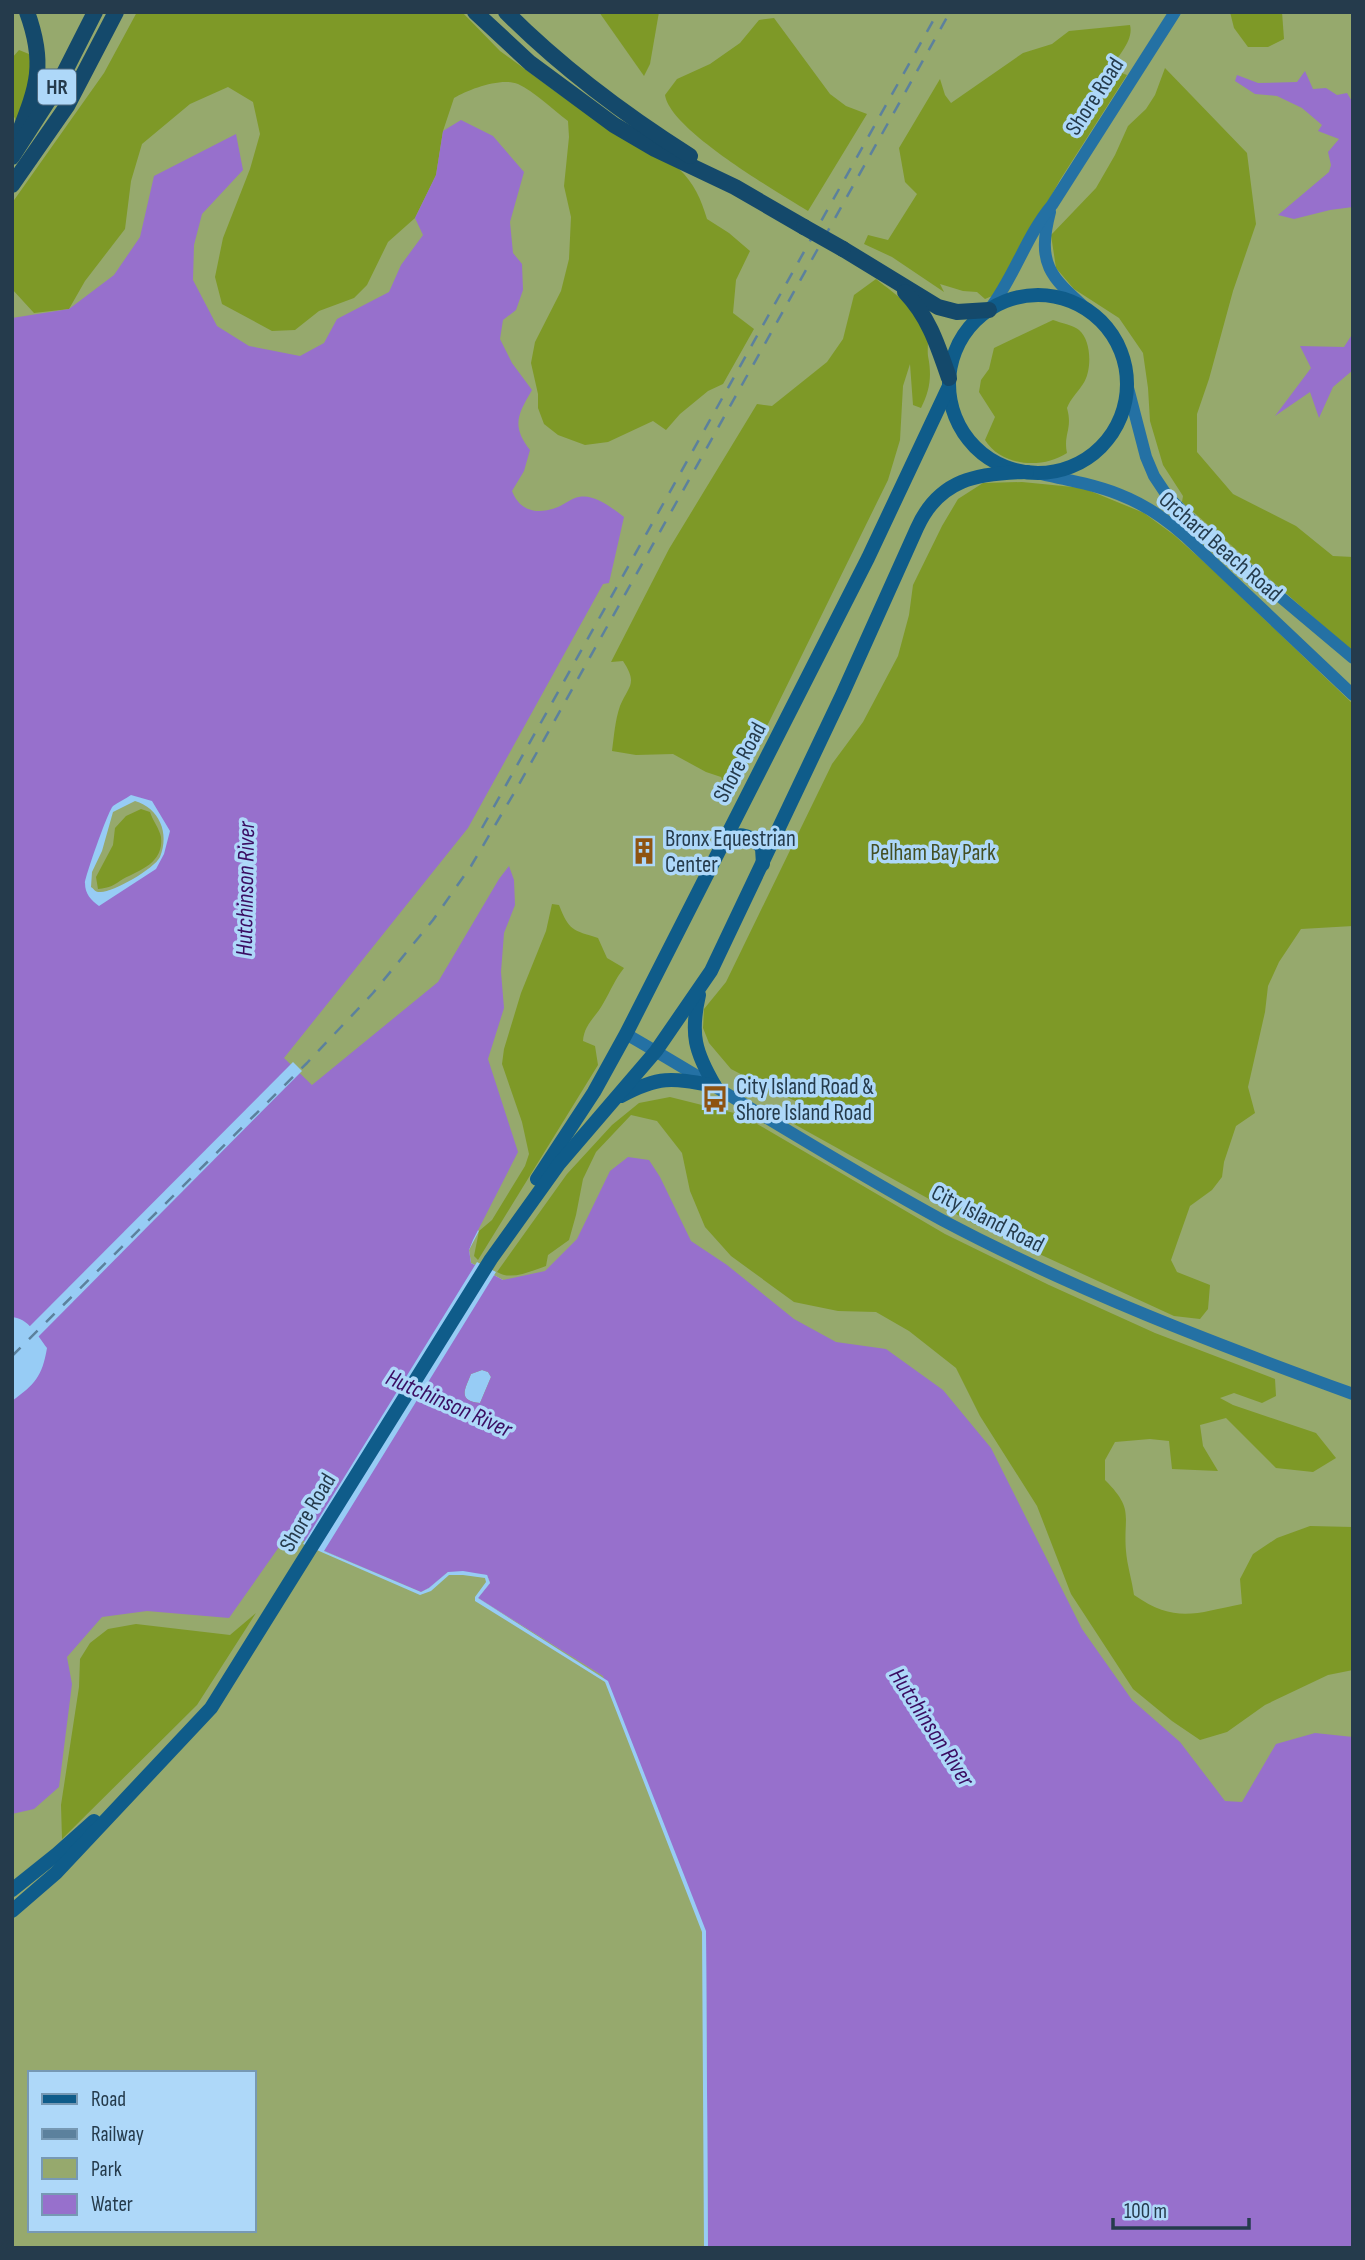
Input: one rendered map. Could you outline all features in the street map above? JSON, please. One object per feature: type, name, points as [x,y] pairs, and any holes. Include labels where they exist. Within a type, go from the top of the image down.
[{"type":"highway","points":[[12,155],[33,97],[38,69],[37,44],[27,12]]},
{"type":"highway","name":"HR","points":[[12,155],[57,88],[95,12]]},
{"type":"highway","name":"HR","points":[[12,185],[67,106],[116,12]]},
{"type":"highway","points":[[103,41],[125,12]]},
{"type":"highway","points":[[475,12],[530,63],[614,125],[655,149],[735,187],[948,311],[989,310]]},
{"type":"highway","points":[[506,12],[606,97],[735,187]]},
{"type":"highway","points":[[893,280],[927,319],[949,382]]},
{"type":"main road","name":"Shore Road","points":[[989,310],[1002,293],[1041,217],[1052,205],[1175,12]]},
{"type":"main road","name":"Shore Road","points":[[1052,205],[1044,236],[1047,263],[1060,284],[1090,312]]},
{"type":"main road","points":[[1036,295],[1061,298],[1090,312],[1110,330],[1126,367],[1128,384],[1121,417],[1103,445],[1084,461],[1068,468],[1031,472],[996,462],[970,442],[954,413],[949,382],[954,355],[961,338],[976,320],[1011,299],[1036,295]]},
{"type":"main road","name":"Shore Road","points":[[491,1259],[512,1217],[594,1091],[626,1034],[869,558],[949,382]]},
{"type":"main road","name":"Orchard Beach Road","points":[[1128,384],[1146,457],[1154,476],[1168,497],[1201,530],[1353,658]]},
{"type":"main road","name":"Shore Road","points":[[12,1911],[56,1873],[211,1708],[491,1259],[559,1164],[656,1051],[700,988],[711,971],[762,865],[924,514],[938,496],[964,480],[983,475],[1031,472]]},
{"type":"main road","name":"Orchard Beach Road","points":[[1031,472],[1112,490],[1156,513],[1353,695]]},
{"type":"main road","points":[[721,845],[736,835],[749,836],[762,848],[762,865]]},
{"type":"main road","points":[[700,988],[694,1018],[695,1045],[715,1086]]},
{"type":"main road","name":"City Island Road","points":[[626,1034],[942,1220],[1142,1315],[1353,1394]]},
{"type":"main road","points":[[614,1100],[654,1080],[682,1080],[715,1086]]},
{"type":"main road","name":"Shore Road","points":[[12,1890],[146,1777]]},
{"type":"main road","points":[[12,1920],[56,1873]]},
{"type":"green space","name":"Pelham Bay Park","points":[[12,12],[1353,12],[1353,1861],[1342,1864],[465,1400],[462,1392],[503,1280],[471,1263],[469,1250],[479,1231],[311,1086],[283,1058],[12,364]],"holes":[[[482,1370],[488,1372],[491,1377],[480,1403],[468,1400],[465,1393],[471,1374]]]},
{"type":"green space","points":[[137,12],[462,12],[500,51],[567,100],[679,169],[696,192],[707,219],[750,251],[736,280],[733,313],[754,329],[723,384],[708,391],[680,414],[666,430],[653,421],[608,442],[585,445],[558,435],[544,424],[538,408],[538,394],[531,363],[535,342],[561,291],[569,259],[571,217],[564,186],[568,121],[530,91],[511,82],[485,85],[454,98],[443,131],[436,175],[415,218],[388,242],[367,285],[354,298],[319,311],[295,330],[272,331],[222,304],[215,277],[223,238],[250,169],[260,134],[253,102],[228,87],[190,104],[142,144],[131,181],[125,229],[85,281],[69,309],[34,313],[12,289],[12,203],[104,73]]},
{"type":"green space","points":[[599,12],[659,12],[650,64],[644,76]]},
{"type":"green space","points":[[1230,12],[1282,12],[1284,39],[1268,47],[1248,47],[1234,28]]},
{"type":"green space","points":[[774,18],[830,94],[846,106],[867,114],[808,211],[704,142],[671,109],[665,95],[677,79],[710,64],[740,43],[759,20]]},
{"type":"green space","points":[[1130,25],[1128,42],[1110,69],[1127,75],[1060,180],[997,294],[985,299],[977,292],[940,284],[944,292],[892,257],[864,244],[868,235],[888,240],[917,194],[905,182],[899,148],[940,79],[945,95],[951,103],[1023,53],[1052,44],[1069,31]]},
{"type":"green space","points":[[19,50],[29,54],[31,72],[29,88],[16,121],[12,112],[12,58]]},
{"type":"green space","points":[[1165,68],[1247,153],[1256,224],[1197,414],[1197,452],[1233,494],[1296,526],[1333,556],[1353,557],[1353,652],[1182,502],[1183,496],[1163,465],[1150,421],[1143,353],[1119,318],[1074,289],[1056,268],[1051,235],[1096,188],[1128,126],[1146,109],[1155,95]]},
{"type":"green space","points":[[876,279],[906,303],[923,325],[928,339],[928,389],[921,408],[913,405],[910,364],[903,386],[900,440],[888,480],[739,783],[733,788],[725,786],[721,777],[673,754],[636,755],[612,751],[618,711],[631,680],[623,661],[611,662],[669,549],[757,404],[772,406],[827,362],[843,339],[854,295]]},
{"type":"green space","points":[[1053,320],[1070,325],[1083,335],[1088,348],[1088,372],[1067,408],[1067,453],[1046,462],[1023,463],[1002,456],[985,440],[995,417],[979,392],[981,380],[989,369],[994,348]]},
{"type":"green space","points":[[1022,482],[1083,488],[1144,513],[1174,535],[1214,571],[1353,704],[1353,926],[1301,929],[1279,962],[1268,986],[1265,1012],[1248,1087],[1255,1113],[1236,1126],[1222,1177],[1212,1190],[1190,1206],[1171,1260],[1177,1272],[1210,1285],[1208,1309],[1200,1319],[1174,1316],[974,1224],[794,1124],[779,1112],[808,1122],[835,1118],[777,1093],[731,1069],[709,1043],[703,1028],[704,1009],[726,982],[832,764],[863,722],[898,656],[909,615],[913,585],[942,526],[958,499],[983,483]]},
{"type":"green space","points":[[135,801],[150,809],[160,823],[164,839],[160,857],[150,868],[123,885],[106,891],[96,891],[91,887],[92,872],[102,851],[113,812]]},
{"type":"green space","points":[[141,809],[150,812],[159,831],[159,853],[143,869],[112,886],[98,889],[96,877],[113,845],[115,828],[126,816]]},
{"type":"green space","points":[[552,904],[559,905],[573,928],[598,938],[607,958],[624,968],[584,1035],[583,1041],[595,1046],[598,1065],[478,1260],[474,1256],[479,1231],[492,1220],[525,1166],[529,1154],[522,1122],[502,1064],[521,993],[546,931]]},
{"type":"green space","points":[[670,1097],[742,1115],[945,1234],[1155,1333],[1275,1379],[1276,1396],[1262,1403],[1234,1393],[1220,1398],[1233,1405],[1316,1433],[1336,1458],[1313,1472],[1276,1468],[1226,1418],[1200,1425],[1203,1446],[1218,1471],[1172,1469],[1169,1441],[1150,1439],[1115,1442],[1105,1460],[1105,1480],[1121,1499],[1126,1513],[1125,1539],[1134,1595],[1162,1610],[1186,1614],[1242,1604],[1240,1579],[1253,1554],[1277,1538],[1310,1526],[1353,1527],[1353,1670],[1328,1675],[1265,1705],[1227,1732],[1200,1740],[1172,1721],[1133,1689],[1071,1594],[1037,1506],[980,1416],[956,1368],[909,1331],[876,1312],[838,1311],[794,1302],[731,1256],[705,1227],[690,1191],[682,1153],[657,1121],[631,1115],[596,1152],[583,1179],[569,1240],[548,1255],[546,1266],[508,1276],[497,1272],[567,1174],[612,1125],[639,1103]]},
{"type":"green space","points":[[289,1516],[308,1544],[421,1591],[429,1588],[448,1572],[487,1575],[490,1583],[478,1598],[604,1676],[706,1931],[708,2248],[12,2248],[12,1582]]},
{"type":"green space","points":[[256,1613],[197,1705],[62,1839],[61,1805],[79,1687],[80,1659],[90,1643],[108,1629],[136,1624],[230,1635]]},
{"type":"water","points":[[1305,71],[1313,89],[1326,88],[1337,95],[1347,93],[1353,103],[1353,207],[1294,219],[1278,215],[1329,172],[1331,165],[1328,152],[1339,139],[1318,131],[1322,125],[1302,108],[1277,96],[1255,94],[1235,81],[1237,75],[1258,83],[1297,82]]},
{"type":"water","name":"Hutchinson River","points":[[461,120],[493,136],[524,172],[510,222],[513,253],[522,264],[523,290],[516,310],[503,320],[500,339],[512,363],[532,390],[520,413],[520,434],[530,450],[524,471],[512,491],[515,498],[530,510],[544,511],[579,497],[591,498],[624,517],[609,583],[603,584],[468,828],[284,1058],[312,1085],[438,982],[509,866],[514,880],[515,905],[504,933],[501,972],[504,1008],[488,1059],[518,1152],[473,1240],[469,1250],[471,1263],[503,1280],[545,1271],[577,1239],[610,1171],[628,1157],[649,1160],[691,1241],[727,1265],[794,1319],[836,1342],[886,1349],[943,1390],[991,1448],[1082,1629],[1132,1700],[1180,1742],[1225,1801],[1242,1802],[1276,1744],[1315,1733],[1353,1737],[1353,2248],[708,2248],[706,1936],[603,1676],[478,1598],[490,1583],[487,1575],[448,1572],[421,1592],[308,1544],[295,1534],[286,1537],[229,1618],[147,1611],[102,1617],[67,1657],[72,1684],[59,1787],[34,1809],[12,1814],[12,1401],[36,1379],[43,1366],[47,1348],[28,1324],[12,1317],[12,318],[69,309],[114,275],[140,237],[154,176],[236,134],[243,170],[202,214],[194,245],[193,280],[217,326],[249,346],[300,356],[324,343],[337,319],[389,292],[401,265],[423,235],[415,218],[436,175],[443,131]],"holes":[[[131,795],[152,801],[170,831],[164,854],[156,869],[99,906],[87,894],[86,878],[110,810]],[[482,1370],[488,1372],[491,1377],[480,1403],[473,1402],[465,1397],[465,1389],[471,1374]]]},
{"type":"water","points":[[1353,333],[1353,370],[1333,387],[1319,418],[1310,392],[1275,416],[1311,368],[1300,346],[1344,347]]},
{"type":"pier","points":[[293,1062],[302,1071],[36,1339],[27,1329]]},
{"type":"pier","points":[[477,1262],[496,1272],[324,1551],[421,1592],[448,1572],[463,1571],[487,1575],[490,1583],[478,1598],[608,1681],[706,1931],[708,2248],[704,2248],[702,1932],[605,1682],[475,1601],[486,1582],[485,1578],[449,1575],[431,1591],[420,1595],[303,1544]]},
{"type":"railway","points":[[482,828],[938,12]]},
{"type":"railway","points":[[12,1356],[307,1063],[373,993],[433,920],[471,866],[950,12]]},
{"type":"place","name":"Bronx Equestrian Center","points":[[644,851]]},
{"type":"place","name":"City Island Road & Shore Island Road","points":[[715,1099]]}]
